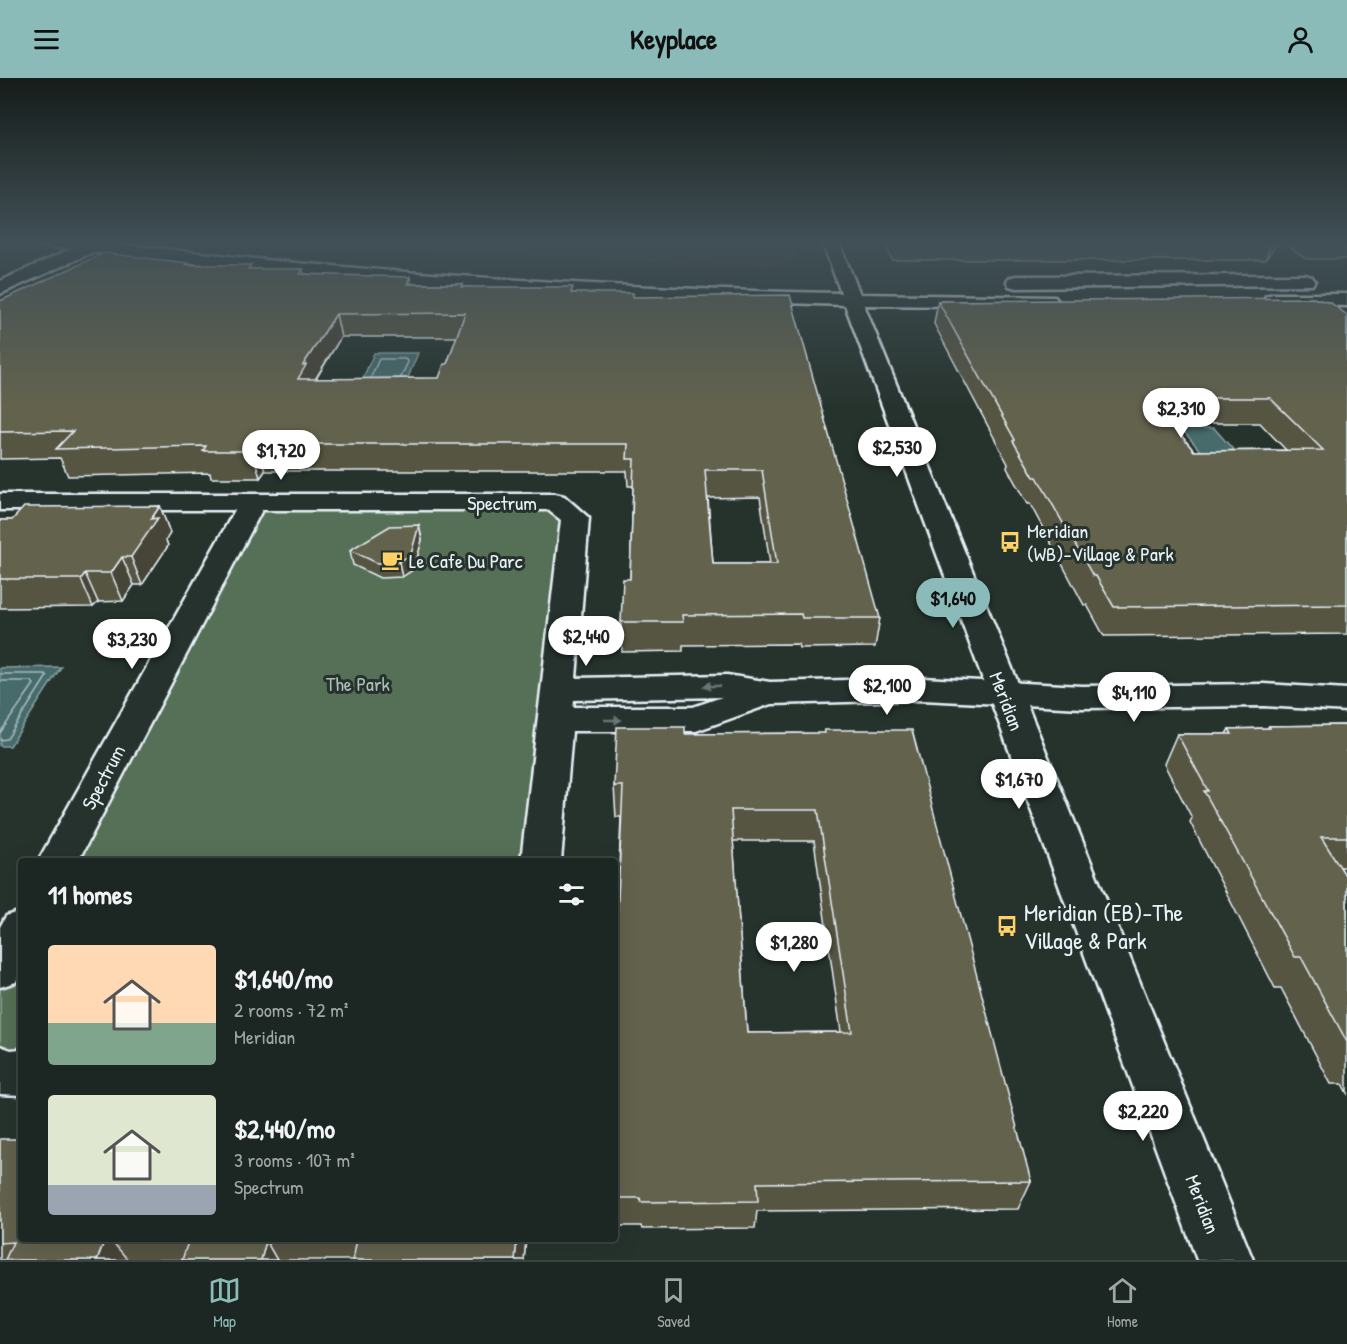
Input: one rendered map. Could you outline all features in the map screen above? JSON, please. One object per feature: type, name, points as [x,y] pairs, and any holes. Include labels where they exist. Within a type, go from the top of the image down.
[{"type":"street","name":"Meridian","points":[[851,296],[1225,1260]]},
{"type":"street","points":[[980,296],[1070,301]]},
{"type":"street","points":[[1257,300],[1347,300]]},
{"type":"street","name":"Spectrum","points":[[2,503],[555,502],[575,518],[541,858]]},
{"type":"street","name":"Spectrum","points":[[60,858],[252,503]]},
{"type":"street","points":[[1264,695],[1347,682]]},
{"type":"street","points":[[556,704],[696,719],[770,693],[922,689],[1082,697],[1264,695],[1347,700]]},
{"type":"street","points":[[0,968],[18,935]]},
{"type":"street","points":[[0,1068],[3,1073],[18,1072]]},
{"type":"green space","name":"The Park","points":[[555,502],[575,518],[541,858],[60,858],[252,503]]},
{"type":"green space","points":[[18,935],[18,1071],[0,1068],[0,968]]},
{"type":"water","points":[[374,353],[418,353],[405,385],[360,385]]},
{"type":"water","points":[[1181,428],[1214,428],[1252,471],[1217,471]]},
{"type":"water","points":[[61,667],[10,746],[0,746],[0,668]]},
{"type":"building","points":[[10,296],[790,296],[880,618],[802,618],[801,614],[682,615],[683,622],[621,622],[623,579],[630,579],[634,459],[627,459],[628,444],[257,444],[253,451],[203,451],[206,446],[56,449],[73,431],[0,432],[0,301]],"holes":[[[465,313],[447,364],[444,364],[439,378],[298,379],[306,365],[303,365],[336,314]],[[705,470],[762,470],[777,564],[713,564]]]},
{"type":"building","points":[[1313,298],[1331,303],[1347,315],[1347,605],[1114,607],[1096,576],[1093,576],[1037,477],[1034,477],[1013,441],[1015,440],[938,301]],"holes":[[[1150,398],[1270,398],[1323,450],[1194,451]]]},
{"type":"building","points":[[160,506],[151,519],[158,518],[131,557],[122,557],[111,573],[85,573],[81,579],[0,579],[0,520],[12,520],[24,507]]},
{"type":"building","points":[[419,525],[411,554],[399,562],[377,563],[350,550],[390,526]]},
{"type":"building","points":[[1347,725],[1347,837],[1321,837],[1347,878],[1347,1042],[1301,957],[1295,957],[1204,791],[1208,791],[1177,734],[1232,734],[1229,729],[1270,728],[1269,726]]},
{"type":"building","points":[[617,727],[685,727],[685,734],[912,730],[1031,1181],[757,1183],[758,1201],[641,1202],[640,1198],[618,1198],[618,898],[623,786],[614,786]],"holes":[[[731,810],[818,810],[852,1032],[747,1033]]]},
{"type":"building","points":[[0,1139],[18,1139],[18,1242],[104,1242],[97,1260],[5,1260],[13,1242],[0,1243]]},
{"type":"building","points":[[188,1242],[266,1242],[261,1260],[182,1260]]},
{"type":"building","points":[[356,1242],[517,1242],[515,1260],[353,1260]]},
{"type":"place","name":"Meridian (WB)-Village & Park","points":[[1010,542]]},
{"type":"place","name":"Le Cafe Du Parc","points":[[392,560]]},
{"type":"place","name":"Meridian (EB)-The Village & Park","points":[[1007,926]]}]
